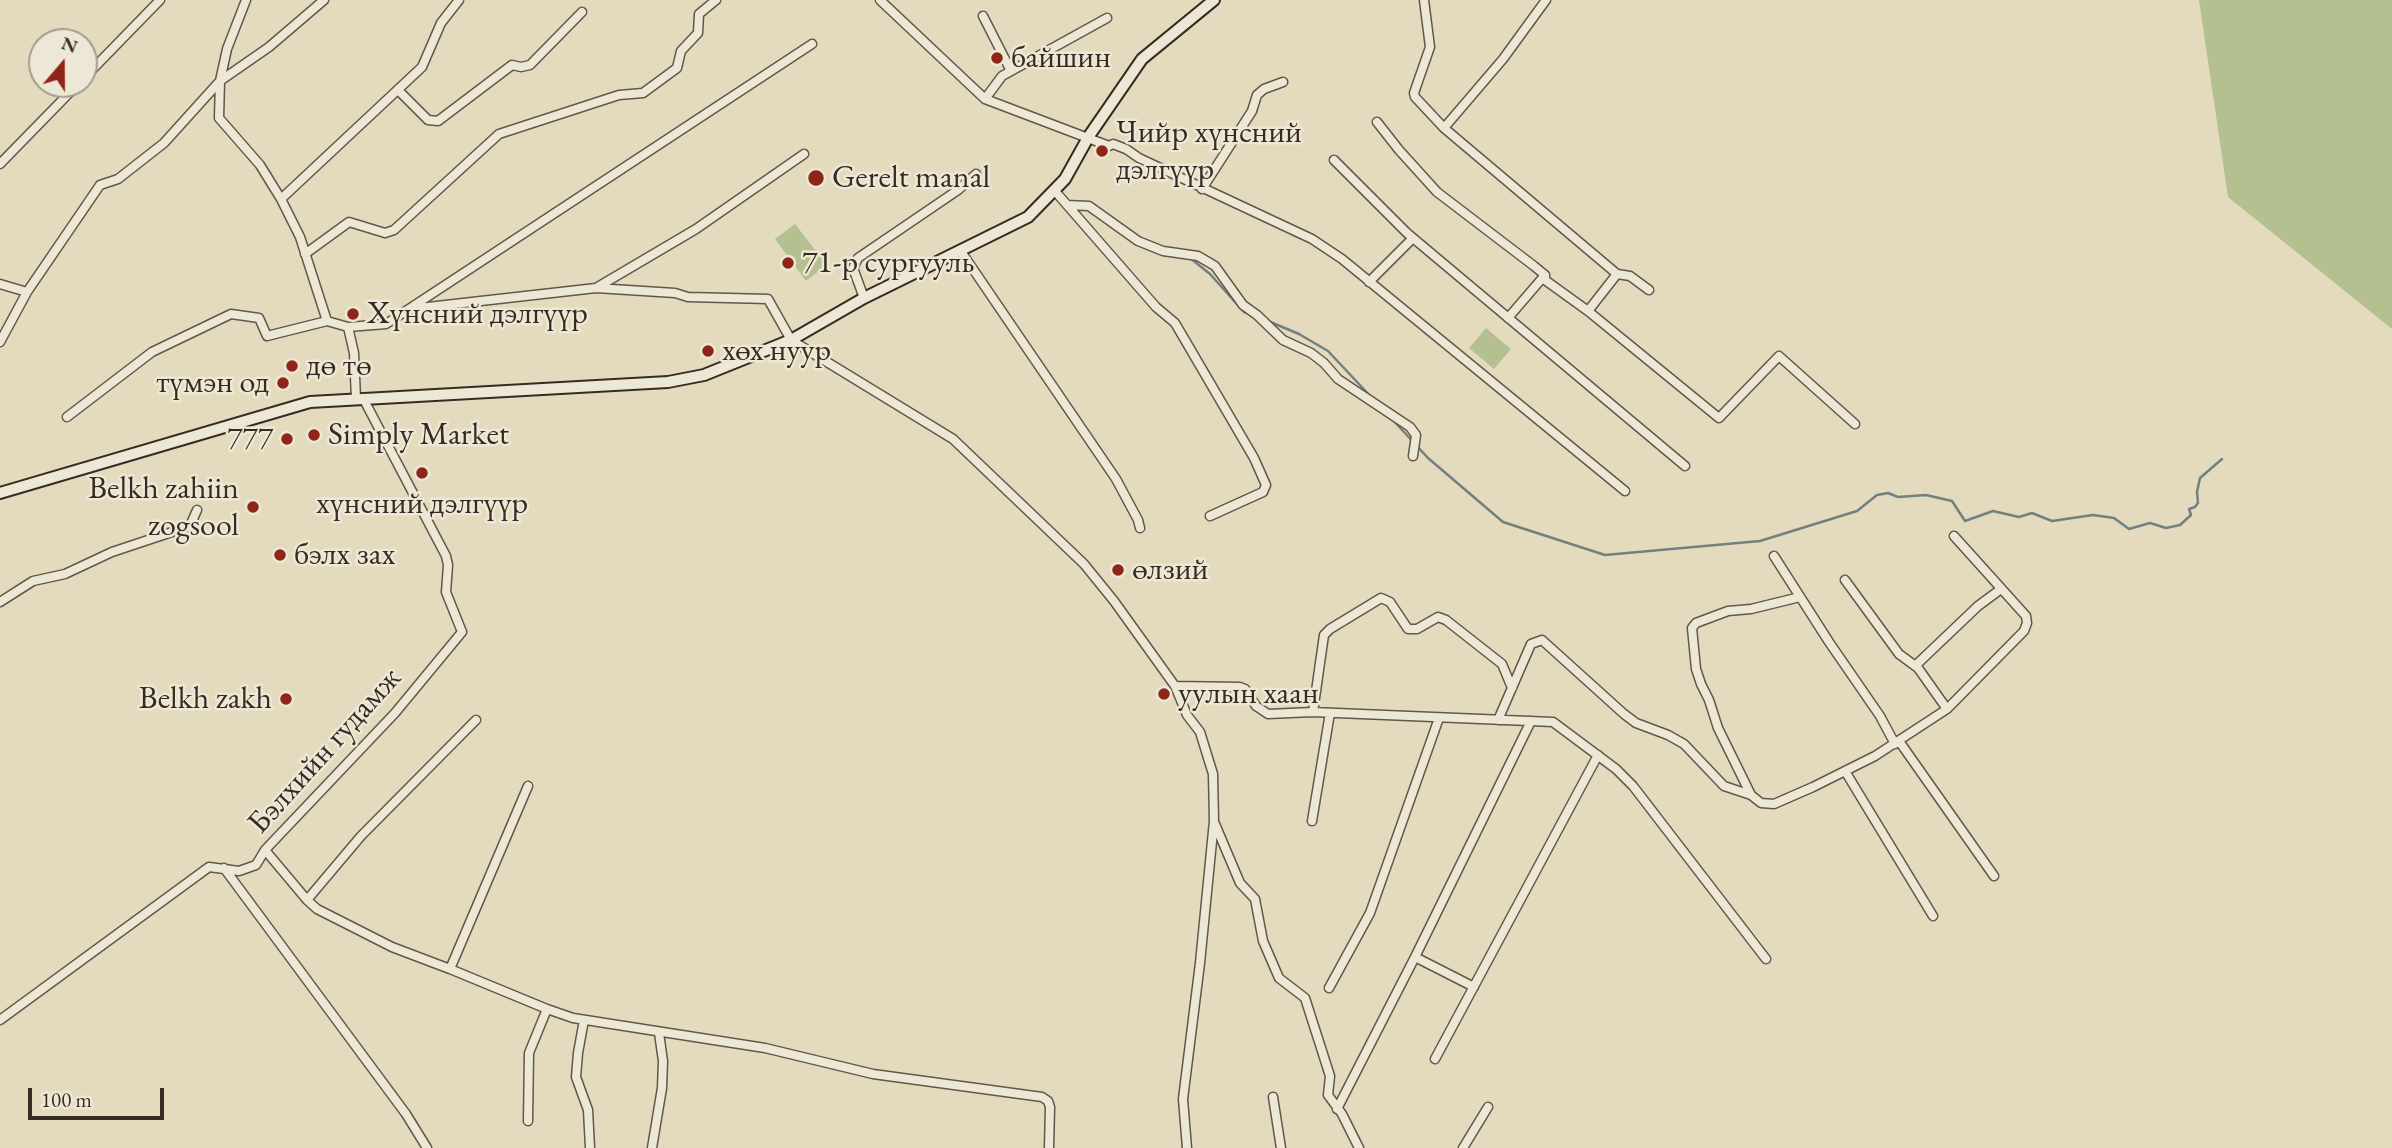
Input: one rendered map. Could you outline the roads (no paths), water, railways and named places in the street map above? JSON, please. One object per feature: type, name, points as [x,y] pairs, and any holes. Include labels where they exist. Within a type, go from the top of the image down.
[{"type":"main road","points":[[0,493],[310,402],[668,382],[704,374],[791,340],[864,298],[1028,217],[1065,179],[1089,136],[1142,60],[1214,0]]},
{"type":"street","points":[[98,64],[160,0]]},
{"type":"street","points":[[246,0],[227,49],[220,81],[219,118],[260,165],[281,199],[305,254],[327,321]]},
{"type":"street","points":[[0,342],[27,292],[100,185],[118,179],[164,143],[220,81],[269,47],[324,0]]},
{"type":"street","points":[[281,199],[422,67],[441,23],[459,0]]},
{"type":"street","points":[[305,254],[349,222],[385,233],[394,230],[499,134],[619,94],[643,93],[677,68],[681,51],[698,33],[699,14],[716,0]]},
{"type":"street","points":[[880,0],[985,99],[1089,136],[1109,146],[1113,144],[1125,149],[1202,189],[1311,239],[1349,264],[1625,491]]},
{"type":"street","points":[[1424,0],[1430,47],[1414,93],[1415,97],[1444,128],[1617,274],[1630,276],[1649,290]]},
{"type":"street","points":[[1444,128],[1503,59],[1546,0]]},
{"type":"street","points":[[399,91],[428,120],[438,121],[512,65],[530,65],[582,12]]},
{"type":"street","points":[[983,16],[1011,71]]},
{"type":"street","points":[[985,99],[1002,76],[1107,19]]},
{"type":"street","points":[[67,417],[152,352],[231,314],[259,318],[268,336],[327,321],[348,327],[386,324],[812,44]]},
{"type":"street","points":[[1202,189],[1252,111],[1257,95],[1264,89],[1283,82]]},
{"type":"street","points":[[0,163],[64,98]]},
{"type":"street","points":[[1377,122],[1437,192],[1545,275],[1545,280],[1588,311],[1719,418],[1779,356],[1855,424]]},
{"type":"street","points":[[596,288],[696,229],[804,154]]},
{"type":"street","points":[[1334,160],[1413,238],[1685,466]]},
{"type":"street","points":[[864,298],[853,268],[858,258],[958,190],[976,174]]},
{"type":"street","points":[[1054,190],[1156,307],[1175,323],[1258,467],[1266,485],[1264,492],[1210,516]]},
{"type":"street","points":[[1066,205],[1088,206],[1138,241],[1163,251],[1198,256],[1214,266],[1243,305],[1283,340],[1311,353],[1338,379],[1402,421],[1416,435],[1414,452]]},
{"type":"street","points":[[1368,282],[1413,238]]},
{"type":"street","points":[[960,250],[1116,479],[1140,528]]},
{"type":"street","points":[[1588,311],[1617,274]]},
{"type":"street","points":[[1508,318],[1545,275]]},
{"type":"street","points":[[1,286],[27,292]]},
{"type":"street","points":[[407,310],[596,288],[675,293],[688,297],[768,299],[791,340],[953,439],[1084,565],[1114,600],[1175,686],[1187,715],[1200,732],[1213,774],[1214,821],[1183,1098],[1187,1148]]},
{"type":"street","points":[[348,327],[360,399]]},
{"type":"street","name":"Бэлхийн гудамж","points":[[0,1020],[209,867],[239,871],[256,865],[265,850],[395,713],[462,632],[446,592],[446,556],[360,399]]},
{"type":"street","points":[[0,602],[33,581],[65,574],[112,552],[190,526],[197,510]]},
{"type":"street","points":[[1499,720],[1531,644],[1542,640],[1624,715],[1636,723],[1679,741],[1724,786],[1751,795],[1761,803],[1774,804],[1897,743],[1947,709],[2024,631],[2026,616],[1954,536]]},
{"type":"street","points":[[1774,556],[1897,743],[1994,876]]},
{"type":"street","points":[[1844,580],[1899,654],[1915,666],[1947,709]]},
{"type":"street","points":[[1915,666],[1978,606],[2001,589]]},
{"type":"street","points":[[1751,795],[1700,684],[1692,628],[1728,611],[1751,609],[1800,597]]},
{"type":"street","points":[[1313,712],[1324,635],[1381,598],[1390,602],[1408,629],[1417,629],[1438,617],[1446,620],[1502,664],[1512,688]]},
{"type":"street","points":[[1175,686],[1240,687],[1248,693],[1256,706],[1268,714],[1313,712],[1553,722],[1598,755],[1633,786],[1766,959]]},
{"type":"street","points":[[1312,821],[1330,713]]},
{"type":"street","points":[[1329,988],[1370,912],[1439,718]]},
{"type":"street","points":[[307,900],[361,836],[476,720]]},
{"type":"street","points":[[1337,1110],[1531,721]]},
{"type":"street","points":[[1435,1059],[1598,755]]},
{"type":"street","points":[[1845,771],[1933,916]]},
{"type":"street","points":[[450,969],[528,786]]},
{"type":"street","points":[[1214,821],[1240,883],[1255,899],[1262,941],[1279,978],[1305,998],[1330,1076],[1328,1095],[1342,1114],[1359,1148]]},
{"type":"street","points":[[265,850],[317,909],[392,947],[547,1009],[584,1020],[765,1048],[873,1074],[1042,1097],[1048,1101],[1050,1107],[1049,1148]]},
{"type":"street","points":[[224,868],[406,1114],[428,1148]]},
{"type":"street","points":[[1415,957],[1474,987]]},
{"type":"street","points":[[528,1121],[529,1053],[547,1009]]},
{"type":"street","points":[[584,1020],[576,1077],[588,1110],[590,1148]]},
{"type":"street","points":[[652,1148],[662,1088],[663,1061],[659,1033]]},
{"type":"street","points":[[1273,1097],[1281,1148]]},
{"type":"street","points":[[1463,1148],[1488,1107]]},
{"type":"waterway","points":[[1190,258],[1210,274],[1244,312],[1248,313]]},
{"type":"waterway","points":[[1268,321],[1299,334],[1328,351],[1373,399]]},
{"type":"waterway","points":[[1392,419],[1428,458],[1503,522],[1605,555],[1760,541],[1857,511],[1877,495],[1888,493],[1898,497],[1926,495],[1952,501],[1965,521],[1993,511],[2019,517],[2032,513],[2052,521],[2093,515],[2114,518],[2129,529],[2150,523],[2166,528],[2180,525],[2191,515],[2189,509],[2198,503],[2200,478],[2222,459]]},
{"type":"place","name":"байшин","points":[[997,58]]},
{"type":"place","name":"Чийр хүнсний дэлгүүр","points":[[1102,151]]},
{"type":"place","name":"Gerelt manal","points":[[816,178]]},
{"type":"place","name":"71-р сургууль","points":[[788,263]]},
{"type":"place","name":"Хүнсний дэлгүүр","points":[[353,314]]},
{"type":"place","name":"хөх нуур","points":[[708,351]]},
{"type":"place","name":"дө тө","points":[[292,366]]},
{"type":"place","name":"түмэн од","points":[[283,383]]},
{"type":"place","name":"Simply Market","points":[[314,435]]},
{"type":"place","name":"777","points":[[287,439]]},
{"type":"place","name":"хүнсний дэлгүүр","points":[[422,473]]},
{"type":"place","name":"Belkh zahiin zogsool","points":[[253,507]]},
{"type":"place","name":"бэлх зах","points":[[280,555]]},
{"type":"place","name":"өлзий","points":[[1118,570]]},
{"type":"place","name":"уулын хаан","points":[[1164,694]]},
{"type":"place","name":"Belkh zakh","points":[[286,699]]}]
